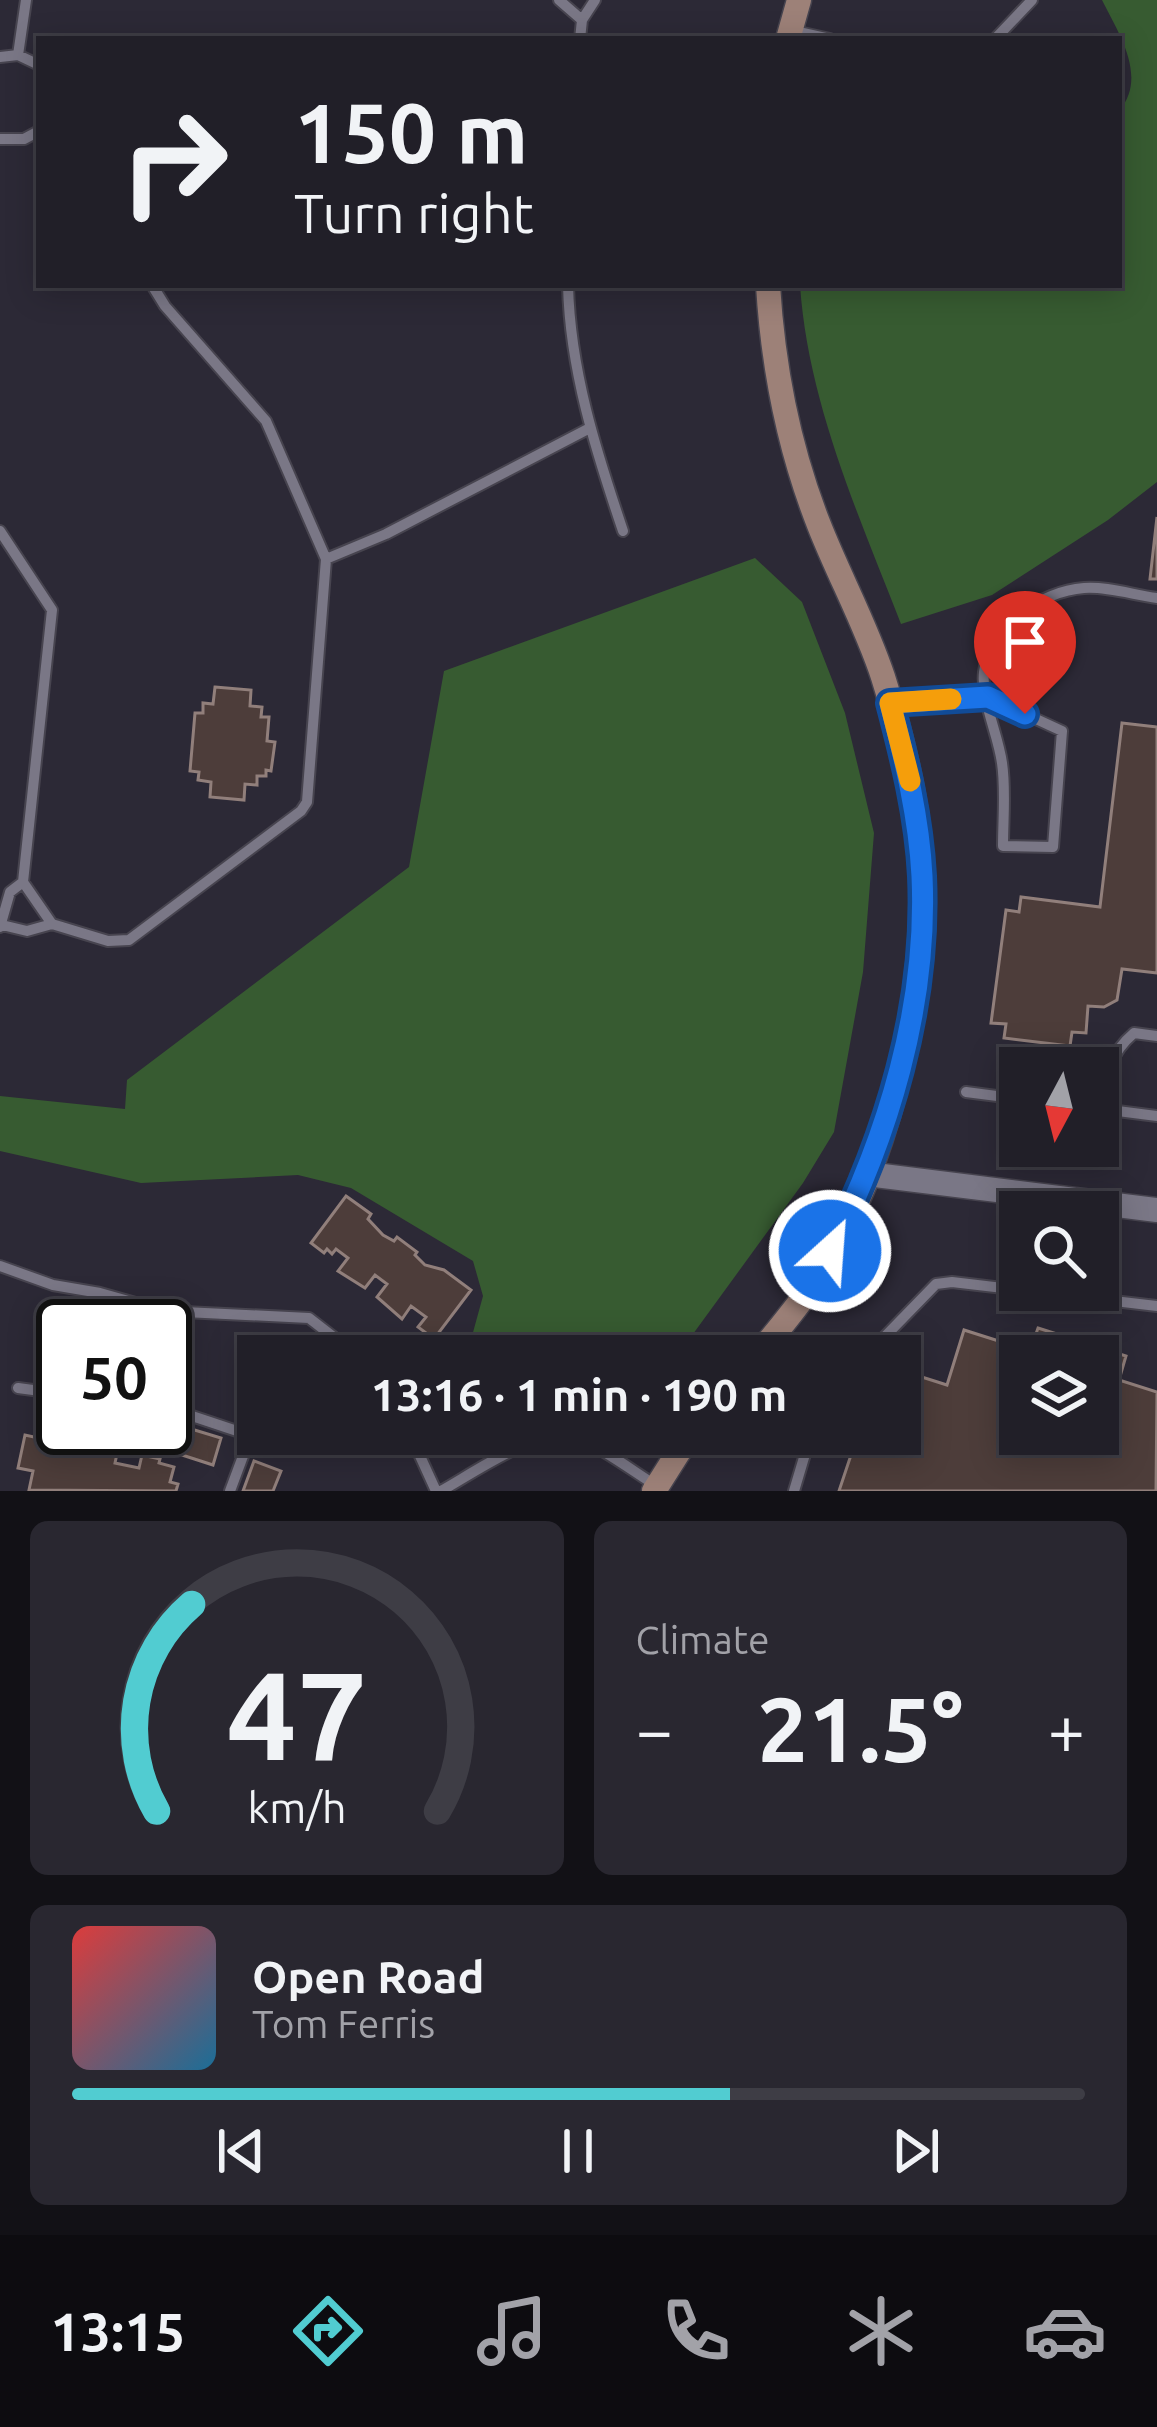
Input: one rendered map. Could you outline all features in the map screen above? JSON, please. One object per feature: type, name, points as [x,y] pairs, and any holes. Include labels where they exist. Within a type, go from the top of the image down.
[{"type":"main road","points":[[789,35],[800,0]]},
{"type":"main road","points":[[768,288],[782,394],[801,475],[874,652],[890,703],[914,810],[921,914],[912,1013],[867,1174],[815,1280],[773,1335]]},
{"type":"main road","points":[[658,1489],[678,1455]]},
{"type":"street","points":[[867,1174],[1157,1210]]},
{"type":"lane","points":[[18,55],[26,0]]},
{"type":"lane","points":[[559,0],[582,20]]},
{"type":"lane","points":[[580,36],[582,20],[596,0]]},
{"type":"lane","points":[[998,36],[1032,0]]},
{"type":"lane","points":[[0,57],[18,55],[36,64]]},
{"type":"lane","points":[[0,139],[24,139],[36,133]]},
{"type":"lane","points":[[23,882],[10,892],[1,926],[27,931],[52,924],[108,940],[129,940],[307,802],[326,559],[266,421],[154,288]]},
{"type":"lane","points":[[568,288],[588,429],[622,531]]},
{"type":"lane","points":[[326,559],[386,534],[588,429]]},
{"type":"lane","points":[[0,531],[52,610],[23,882],[52,924]]},
{"type":"lane","points":[[890,703],[988,697],[1062,731],[1052,847],[1003,846],[1003,764],[988,697],[983,674],[992,646],[1019,614],[1055,595],[1085,588],[1157,598]]},
{"type":"lane","points":[[1118,1047],[1134,1033],[1157,1036]]},
{"type":"lane","points":[[966,1092],[999,1096]]},
{"type":"lane","points":[[1119,1111],[1157,1116]]},
{"type":"lane","points":[[0,1266],[53,1285],[164,1311],[309,1318],[328,1335]]},
{"type":"lane","points":[[886,1335],[936,1284],[952,1282],[1157,1306]]},
{"type":"lane","points":[[18,1388],[36,1390]]},
{"type":"lane","points":[[192,1416],[237,1430]]},
{"type":"lane","points":[[230,1491],[243,1455]]},
{"type":"lane","points":[[420,1455],[439,1491],[506,1455]]},
{"type":"lane","points":[[604,1455],[658,1489]]},
{"type":"lane","points":[[794,1491],[805,1455]]},
{"type":"green space","points":[[1102,0],[1157,0],[1157,482],[1108,520],[992,595],[901,624],[824,416],[800,288],[1122,288],[1122,106],[1131,70]]},
{"type":"green space","points":[[755,558],[802,602],[845,713],[874,833],[863,972],[834,1132],[803,1183],[692,1335],[472,1335],[483,1296],[473,1261],[351,1188],[298,1175],[141,1183],[0,1151],[0,1096],[125,1109],[127,1080],[409,867],[444,671]]},
{"type":"building","points":[[1157,517],[1157,579],[1150,579]]},
{"type":"building","points":[[215,687],[251,690],[250,706],[262,707],[261,717],[269,717],[267,741],[275,742],[271,771],[257,776],[257,785],[245,784],[244,800],[210,797],[211,782],[198,780],[199,772],[190,771],[195,713],[203,713],[203,703],[213,704]]},
{"type":"building","points":[[1122,723],[1157,727],[1157,973],[1122,969],[1117,1000],[1104,1007],[1088,1006],[1086,1033],[1072,1032],[1070,1046],[1004,1038],[1006,1024],[991,1023],[1006,910],[1019,912],[1021,897],[1100,907]]},
{"type":"building","points":[[346,1196],[371,1214],[368,1219],[383,1235],[394,1241],[397,1237],[425,1265],[444,1270],[471,1290],[437,1335],[429,1335],[418,1327],[426,1317],[411,1306],[402,1319],[377,1297],[387,1284],[375,1275],[365,1288],[338,1271],[348,1258],[336,1249],[324,1253],[311,1243]]},
{"type":"building","points":[[964,1330],[999,1341],[999,1455],[1119,1455],[1119,1380],[1157,1392],[1156,1491],[839,1491],[851,1455],[921,1455],[921,1377],[947,1385]]},
{"type":"building","points":[[1119,1354],[1126,1356],[1119,1380]]},
{"type":"building","points":[[192,1429],[221,1438],[213,1465],[182,1455],[192,1455]]},
{"type":"building","points":[[25,1435],[36,1437],[36,1455],[117,1455],[115,1463],[139,1468],[142,1455],[160,1459],[159,1463],[174,1467],[170,1482],[178,1484],[176,1491],[29,1490],[33,1471],[18,1468]]},
{"type":"building","points":[[254,1461],[281,1471],[273,1491],[243,1491]]},
{"type":"slow traffic","points":[[910,781],[890,703],[951,699]]},
{"type":"route","points":[[830,1251],[867,1174],[884,1125],[912,1013],[921,914],[920,851],[908,773],[890,703],[988,697],[1025,714]]}]
